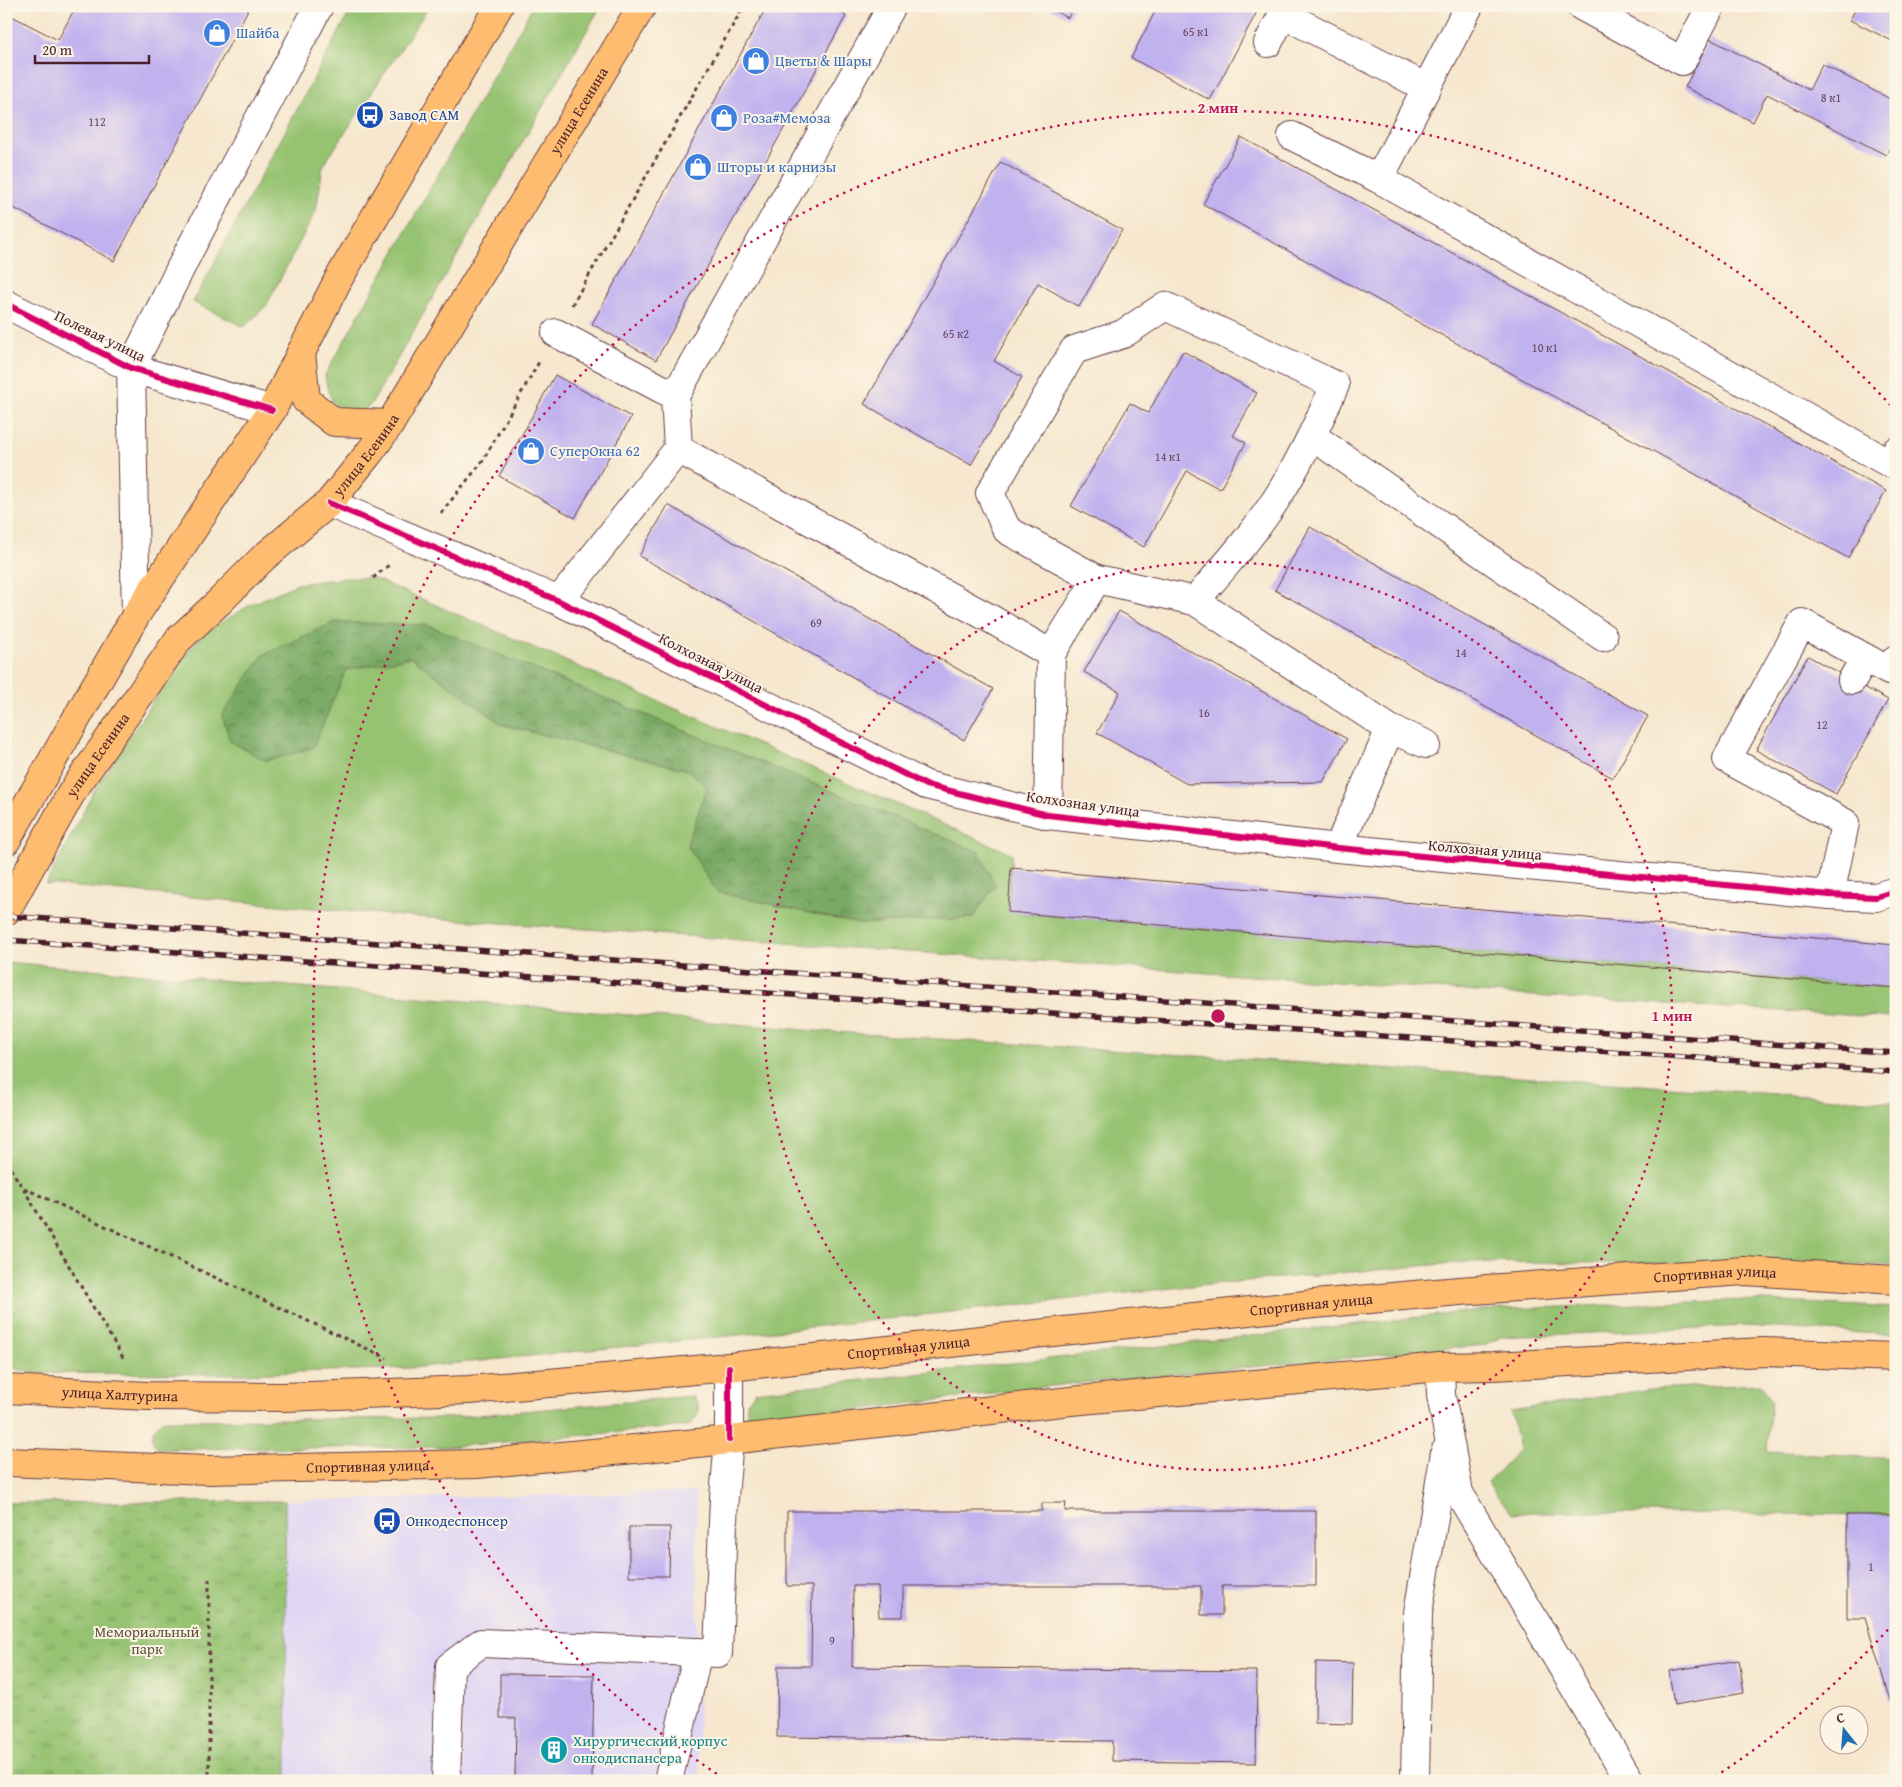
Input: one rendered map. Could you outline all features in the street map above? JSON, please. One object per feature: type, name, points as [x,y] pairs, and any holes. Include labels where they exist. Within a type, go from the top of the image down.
[{"type":"main road","points":[[6,841],[136,615],[272,410],[339,278],[498,6]]},
{"type":"main road","name":"улица Есенина","points":[[6,911],[72,792],[178,640],[263,558],[328,503],[370,452],[390,424],[642,6]]},
{"type":"main road","points":[[300,352],[306,400],[334,422],[390,424]]},
{"type":"main road","name":"Спортивная улица","points":[[232,1396],[284,1397],[469,1390],[729,1368],[1314,1304],[1469,1290],[1744,1271],[1896,1280]]},
{"type":"main road","name":"Спортивная улица","points":[[6,1462],[208,1470],[477,1464],[729,1440],[1071,1401],[1440,1367],[1763,1352],[1896,1357]]},
{"type":"main road","name":"улица Халтурина","points":[[6,1389],[148,1396],[232,1396]]},
{"type":"street","points":[[130,368],[189,251],[319,6]]},
{"type":"street","points":[[559,601],[678,449],[675,396],[892,6]]},
{"type":"street","points":[[1379,179],[1469,6]]},
{"type":"street","points":[[1581,6],[1682,60],[1711,6]]},
{"type":"street","points":[[1268,43],[1283,14],[1427,88]]},
{"type":"street","points":[[1292,136],[1379,179],[1889,462],[1896,451]]},
{"type":"street","name":"Полевая улица","points":[[6,304],[130,368],[272,410]]},
{"type":"street","points":[[1196,601],[1242,545],[1276,498],[1312,436],[1335,384],[1165,306],[1123,334],[1074,350],[990,493],[1007,530],[1097,579],[1196,601],[1390,729],[1426,744]]},
{"type":"street","points":[[556,334],[675,396]]},
{"type":"street","name":"Полевая улица","points":[[130,368],[136,615]]},
{"type":"street","points":[[1312,436],[1603,637]]},
{"type":"street","points":[[678,449],[982,614],[1051,654]]},
{"type":"street","name":"Колхозная улица","points":[[328,503],[559,601],[926,785],[1048,815],[1338,848],[1830,895],[1876,897],[1896,891]]},
{"type":"street","points":[[1048,815],[1051,654],[1097,579]]},
{"type":"street","points":[[1830,895],[1845,824],[1727,759],[1802,623],[1858,669],[1889,670],[1896,659]]},
{"type":"street","points":[[1338,848],[1390,729]]},
{"type":"street","points":[[1440,1367],[1441,1395],[1459,1493],[1630,1781]]},
{"type":"street","points":[[446,1781],[450,1666],[481,1643],[718,1653],[724,1497],[729,1440],[729,1368]]},
{"type":"street","points":[[1415,1781],[1418,1613],[1448,1429]]},
{"type":"street","points":[[668,1781],[698,1652]]},
{"type":"path","points":[[6,1162],[128,1366]]},
{"type":"path","points":[[23,1188],[392,1360]]},
{"type":"path","points":[[209,1579],[209,1781]]},
{"type":"shaded area","points":[[696,1492],[699,1781],[287,1781],[285,1501]]},
{"type":"green space","points":[[353,6],[433,6],[426,11],[323,166],[316,211],[266,306],[244,327],[193,302]]},
{"type":"green space","points":[[533,6],[601,6],[372,403],[362,412],[339,407],[334,403],[328,392],[325,375]]},
{"type":"green space","points":[[344,578],[373,578],[1012,854],[1008,912],[1896,988],[1896,1018],[1548,997],[402,916],[46,884],[93,793],[167,679],[202,634],[250,605],[297,584]],"holes":[[[427,625],[979,852],[995,885],[973,918],[859,924],[717,892],[687,845],[707,787],[688,770],[503,725],[411,657],[346,670]]]},
{"type":"green space","points":[[335,622],[427,625],[979,852],[995,885],[973,918],[859,924],[717,892],[687,845],[707,787],[688,770],[503,725],[411,657],[346,670],[313,748],[266,761],[230,741],[222,715],[263,655]]},
{"type":"green space","points":[[6,962],[818,1031],[1896,1102],[1896,1265],[1467,1262],[1200,1285],[729,1336],[410,1368],[242,1374],[32,1373],[6,1366]]},
{"type":"green space","points":[[1746,1300],[1896,1308],[1896,1335],[1745,1326],[1501,1337],[1486,1345],[1069,1384],[756,1422],[747,1415],[747,1402],[756,1392],[1482,1310]]},
{"type":"green space","points":[[1761,1384],[1771,1400],[1767,1451],[1896,1459],[1896,1515],[1531,1512],[1512,1514],[1487,1483],[1519,1450],[1511,1411],[1650,1389]]},
{"type":"green space","points":[[692,1396],[697,1404],[698,1411],[696,1418],[689,1426],[447,1447],[158,1449],[152,1441],[153,1430],[163,1420],[445,1418]]},
{"type":"green space","name":"Мемориальный парк","points":[[285,1501],[287,1781],[6,1781],[6,1503]]},
{"type":"building","points":[[76,6],[250,6],[114,261],[6,204],[6,13],[58,40]]},
{"type":"building","points":[[767,6],[829,6],[846,16],[656,360],[592,324]]},
{"type":"building","points":[[1047,6],[1074,6],[1068,18]]},
{"type":"building","points":[[1158,6],[1260,6],[1210,100],[1131,58]]},
{"type":"building","points":[[1857,6],[1896,6],[1896,43],[1850,20]]},
{"type":"building","points":[[1710,39],[1809,90],[1822,64],[1896,102],[1896,136],[1886,155],[1767,94],[1753,122],[1685,87]]},
{"type":"building","points":[[1241,137],[1886,491],[1848,558],[1203,204]]},
{"type":"building","points":[[1001,162],[1122,230],[1079,307],[1038,283],[994,361],[1022,377],[971,465],[864,404]]},
{"type":"building","points":[[1183,351],[1257,393],[1233,436],[1246,443],[1220,489],[1187,471],[1144,547],[1071,506],[1130,403],[1148,413]]},
{"type":"building","points":[[555,375],[631,417],[575,518],[499,476]]},
{"type":"building","points":[[668,505],[993,689],[964,740],[639,556]]},
{"type":"building","points":[[1310,527],[1648,716],[1613,778],[1275,590]]},
{"type":"building","points":[[1119,611],[1347,739],[1323,782],[1187,784],[1097,733],[1120,692],[1084,672]]},
{"type":"building","points":[[1808,656],[1888,700],[1836,794],[1756,750]]},
{"type":"building","points":[[1011,868],[1896,945],[1896,988],[1008,912]]},
{"type":"building","points":[[1042,1503],[1066,1503],[1065,1511],[1316,1511],[1316,1586],[1222,1586],[1222,1615],[1201,1615],[1201,1586],[903,1586],[903,1617],[879,1617],[878,1586],[853,1586],[852,1667],[1257,1671],[1256,1763],[1112,1761],[1112,1741],[777,1737],[778,1666],[811,1666],[812,1586],[787,1586],[787,1511],[1042,1511]]},
{"type":"building","points":[[1847,1515],[1896,1515],[1896,1711],[1888,1694],[1865,1618],[1847,1618]]},
{"type":"building","points":[[629,1527],[670,1527],[669,1576],[629,1576]]},
{"type":"building","points":[[1739,1660],[1744,1693],[1674,1705],[1669,1671]]},
{"type":"building","points":[[1316,1662],[1353,1663],[1352,1724],[1315,1723]]},
{"type":"building","name":"Хирургический корпус онкодиспансера","points":[[500,1674],[594,1675],[592,1781],[515,1781],[516,1718],[500,1718]]},
{"type":"railway","points":[[6,916],[1896,1053]]},
{"type":"railway","points":[[6,940],[1896,1072]]},
{"type":"cycle path","points":[[6,304],[131,368],[272,410]]},
{"type":"cycle path","points":[[329,503],[559,601],[926,785],[1048,815],[1338,848],[1830,895],[1876,897],[1896,891]]},
{"type":"cycle path","points":[[729,1367],[729,1440]]},
{"type":"place","name":"Шайба","points":[[217,33]]},
{"type":"place","name":"Цветы & Шары","points":[[756,61]]},
{"type":"place","name":"Завод САМ","points":[[370,115]]},
{"type":"place","name":"Роза#Мемоза","points":[[724,118]]},
{"type":"place","name":"Шторы и карнизы","points":[[698,167]]},
{"type":"place","name":"СуперОкна 62","points":[[531,451]]},
{"type":"place","name":"Онкодеспонсер","points":[[387,1521]]},
{"type":"place","name":"Хирургический корпус онкодиспансера","points":[[554,1750]]}]
